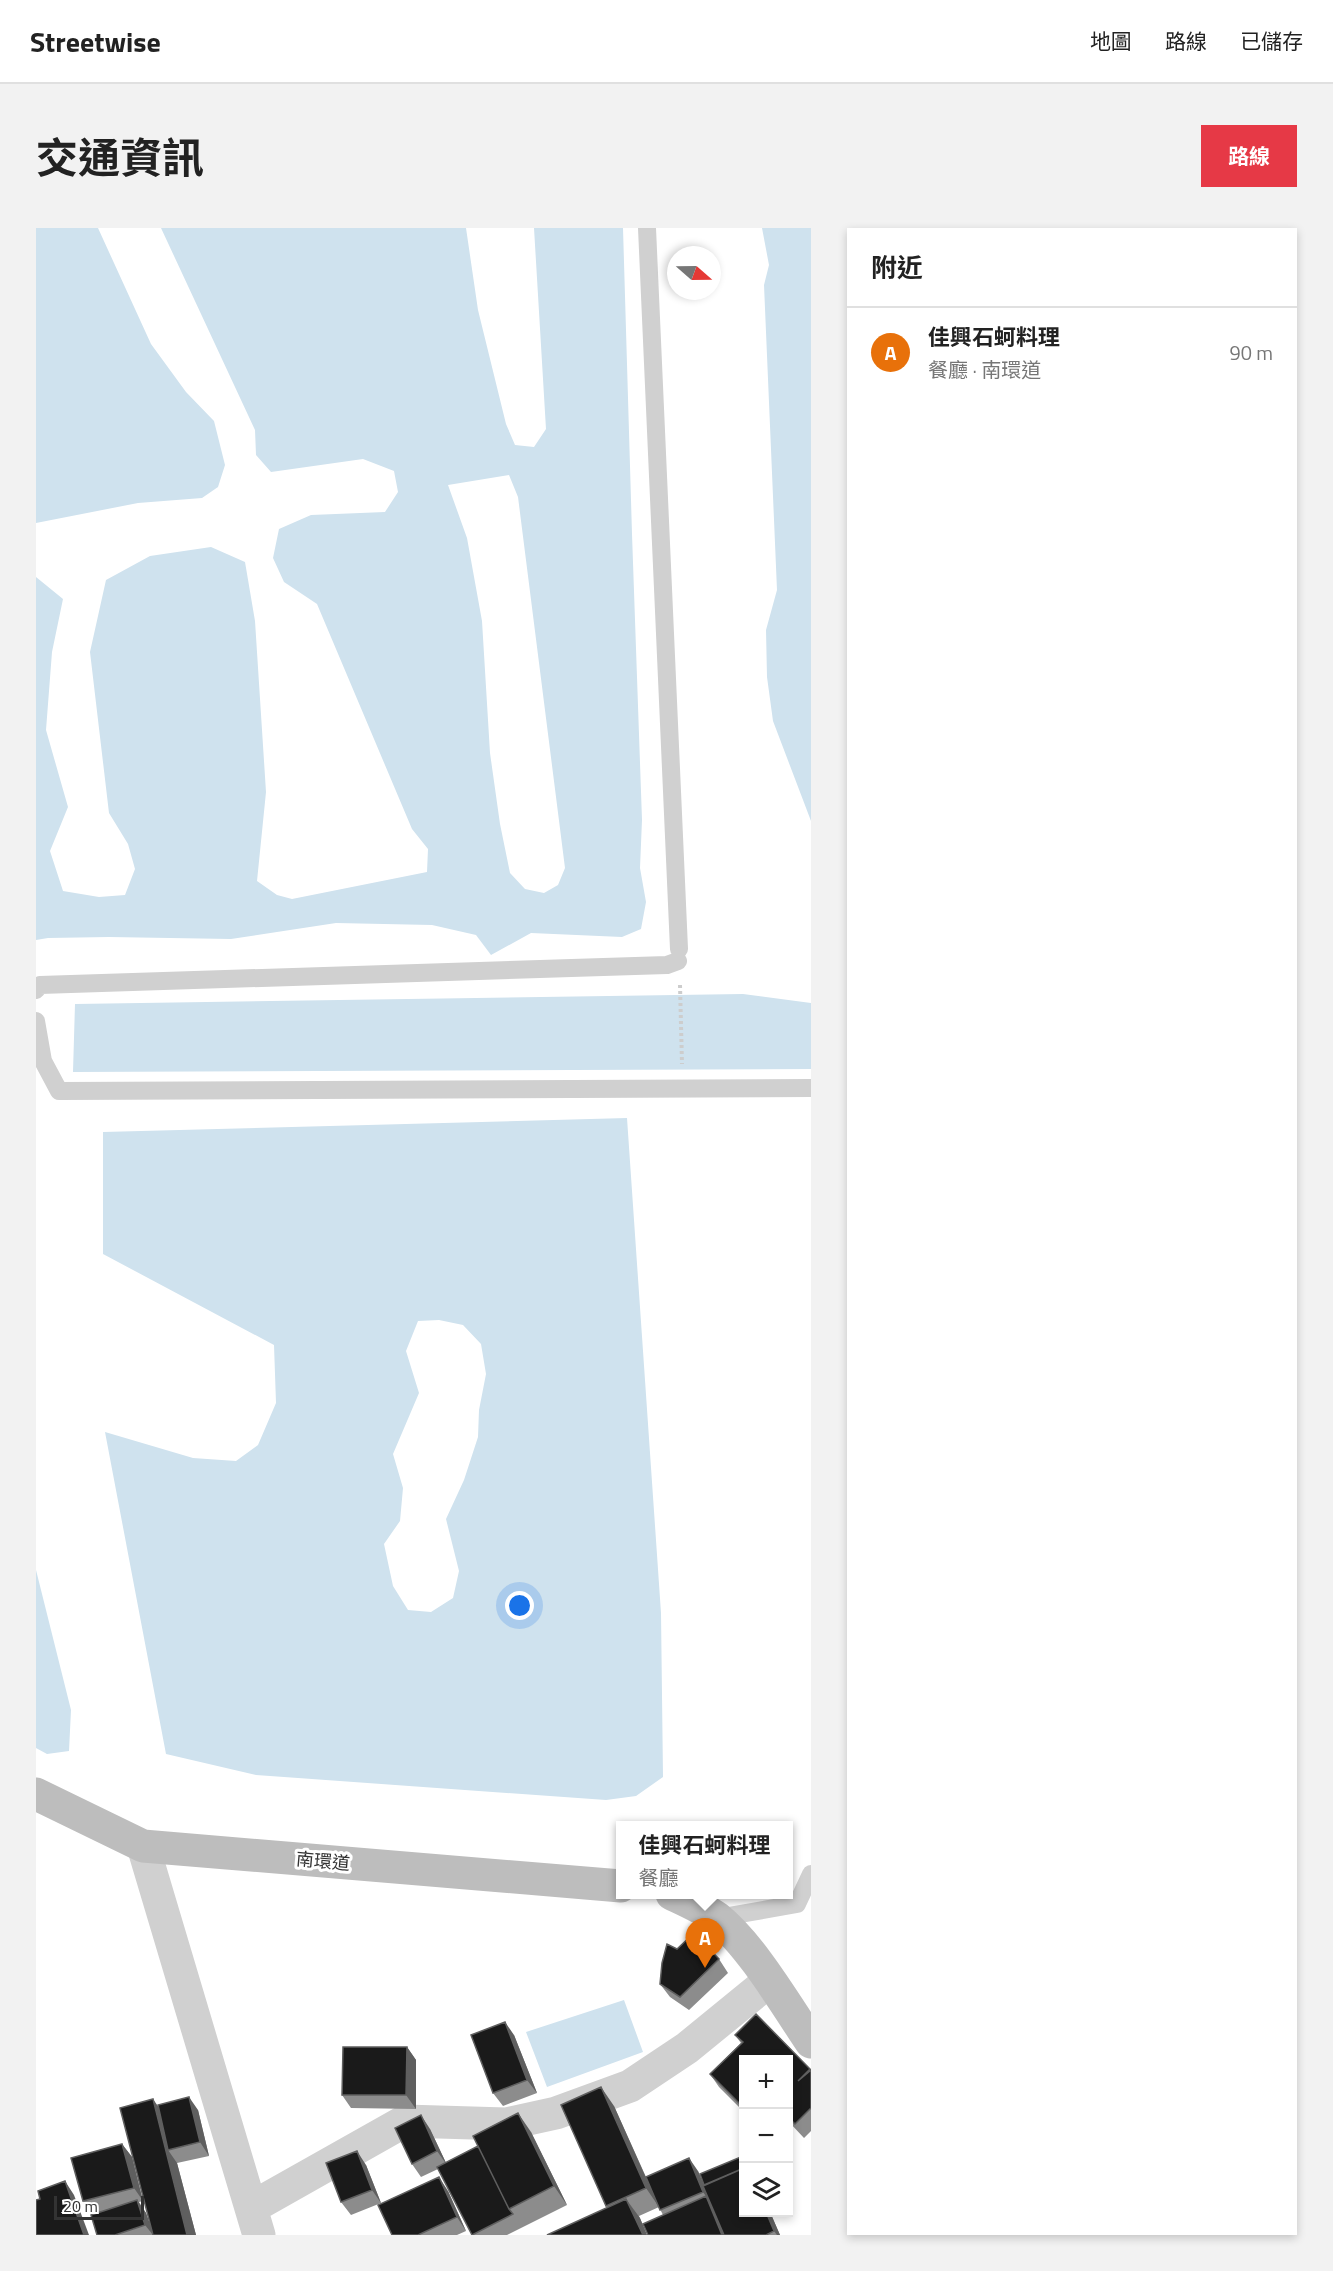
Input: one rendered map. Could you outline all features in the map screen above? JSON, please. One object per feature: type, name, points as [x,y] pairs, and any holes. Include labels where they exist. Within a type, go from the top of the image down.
[{"type":"street","name":"南環道","points":[[36,1794],[143,1846],[616,1886]]},
{"type":"street","points":[[143,1846],[255,2222],[405,2121],[506,2124],[556,2113],[630,2086],[687,2048],[769,1981]]},
{"type":"street","points":[[682,1899],[717,1918],[739,1940],[811,2042]]},
{"type":"lane","points":[[36,990],[40,986],[667,966],[679,962],[646,228]]},
{"type":"lane","points":[[36,1021],[44,1061],[59,1091],[682,1084],[811,1088]]},
{"type":"lane","points":[[717,1918],[797,1904],[811,1874]]},
{"type":"path","points":[[679,962],[682,1084]]},
{"type":"water","points":[[36,228],[98,228],[151,344],[186,392],[214,421],[225,465],[218,487],[202,498],[138,503],[36,523]]},
{"type":"water","points":[[161,228],[466,228],[478,310],[506,424],[515,445],[534,447],[546,429],[534,228],[623,228],[642,820],[640,868],[646,902],[641,929],[622,937],[531,933],[491,955],[476,935],[432,925],[336,923],[231,939],[109,937],[36,940],[36,577],[63,599],[52,652],[46,730],[68,807],[50,851],[63,891],[99,897],[125,895],[135,869],[128,844],[109,813],[90,652],[106,580],[150,556],[211,547],[245,562],[255,621],[266,792],[257,881],[277,895],[292,899],[427,872],[428,849],[412,829],[317,604],[284,582],[273,558],[279,529],[311,515],[385,512],[398,492],[394,471],[363,459],[271,472],[256,455],[255,430]],"holes":[[[509,475],[518,497],[565,868],[558,885],[544,893],[525,889],[510,873],[500,824],[490,753],[482,621],[467,538],[448,485]]]},
{"type":"water","points":[[762,228],[811,228],[811,821],[773,721],[767,677],[766,630],[777,590],[764,285],[769,265]]},
{"type":"water","points":[[743,994],[811,1003],[811,1069],[73,1072],[75,1004]]},
{"type":"water","points":[[627,1118],[661,1613],[663,1777],[636,1796],[606,1800],[256,1775],[166,1754],[105,1432],[193,1458],[236,1461],[258,1445],[276,1403],[274,1345],[103,1254],[103,1132]],"holes":[[[439,1320],[463,1325],[481,1344],[486,1374],[479,1410],[478,1437],[464,1480],[446,1519],[459,1571],[453,1598],[431,1612],[408,1610],[393,1586],[384,1544],[400,1521],[403,1488],[393,1454],[419,1393],[406,1351],[418,1321]]]},
{"type":"water","points":[[36,1570],[71,1710],[69,1751],[47,1754],[36,1748]]},
{"type":"water","points":[[624,2000],[643,2052],[547,2087],[526,2032]]},
{"type":"building","points":[[694,1933],[719,1959],[680,1997],[660,1984],[662,1963],[667,1944],[677,1949]]},
{"type":"building","points":[[756,2014],[810,2069],[798,2081],[811,2070],[811,2108],[795,2124],[793,2122],[793,2055],[739,2055],[739,2103],[710,2074],[743,2042],[735,2035]]},
{"type":"building","points":[[505,2022],[527,2080],[493,2093],[471,2035]]},
{"type":"building","points":[[343,2047],[407,2047],[406,2095],[342,2095]]},
{"type":"building","points":[[601,2087],[646,2188],[606,2206],[561,2105]]},
{"type":"building","points":[[189,2097],[200,2142],[168,2150],[158,2105]]},
{"type":"building","points":[[153,2099],[187,2235],[153,2235],[120,2108]]},
{"type":"building","points":[[518,2113],[554,2186],[509,2209],[473,2136]]},
{"type":"building","points":[[421,2115],[437,2151],[412,2164],[395,2128]]},
{"type":"building","points":[[122,2144],[134,2188],[83,2201],[71,2158]]},
{"type":"building","points":[[478,2146],[513,2214],[472,2235],[437,2167]]},
{"type":"building","points":[[357,2151],[372,2190],[341,2202],[326,2163]]},
{"type":"building","points":[[689,2158],[703,2192],[660,2210],[646,2177]]},
{"type":"building","points":[[739,2158],[739,2170],[704,2185],[700,2174]]},
{"type":"building","points":[[739,2170],[739,2217],[768,2217],[774,2231],[766,2235],[724,2235],[703,2186]]},
{"type":"building","points":[[439,2177],[457,2217],[418,2235],[392,2235],[378,2205]]},
{"type":"building","points":[[65,2181],[84,2235],[36,2235],[36,2200],[40,2199],[38,2191]]},
{"type":"building","points":[[706,2196],[722,2235],[648,2235],[643,2224]]},
{"type":"building","points":[[626,2199],[643,2235],[547,2235]]},
{"type":"building","points":[[137,2200],[145,2225],[115,2235],[97,2235],[91,2215]]},
{"type":"place","name":"佳興石蚵料理","points":[[705,1968]]}]
